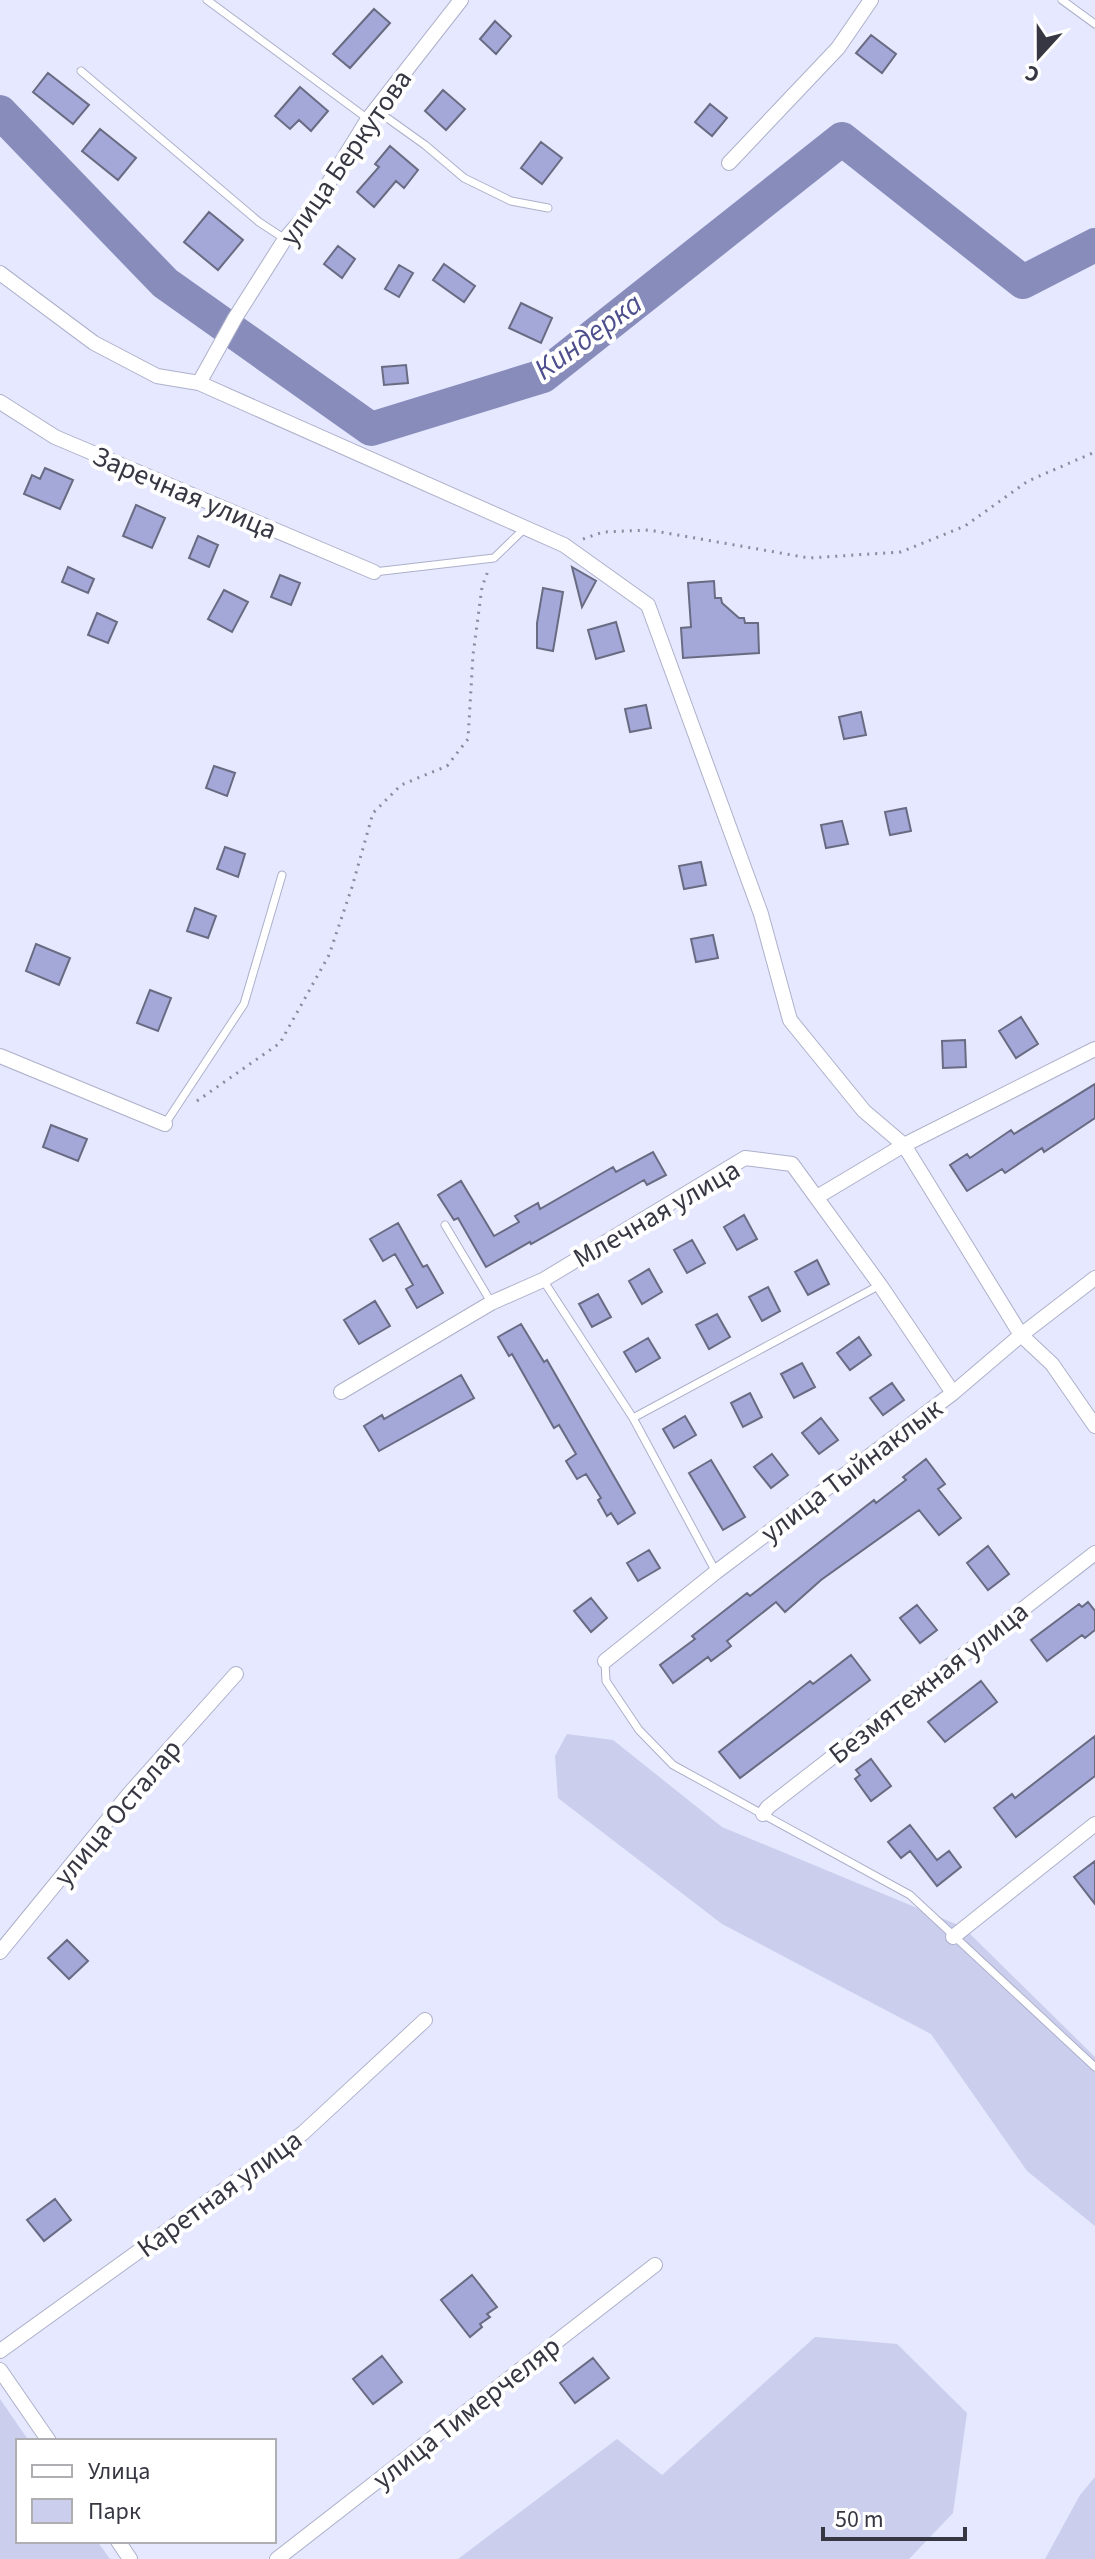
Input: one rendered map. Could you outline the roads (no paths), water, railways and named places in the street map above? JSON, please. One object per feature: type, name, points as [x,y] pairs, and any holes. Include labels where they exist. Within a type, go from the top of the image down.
[{"type":"street","name":"улица Беркутова","points":[[199,383],[235,318],[285,239],[317,202],[372,114],[461,0]]},
{"type":"street","points":[[729,163],[838,48],[871,0]]},
{"type":"street","points":[[0,273],[94,343],[157,376],[199,383],[564,545],[648,605],[761,914],[790,1020],[864,1111],[904,1145],[1021,1335],[1052,1364],[1095,1426]]},
{"type":"street","name":"Заречная улица","points":[[0,402],[55,437],[374,572]]},
{"type":"street","points":[[817,1197],[904,1145],[1095,1049]]},
{"type":"street","points":[[0,1056],[165,1124]]},
{"type":"street","name":"Млечная улица","points":[[341,1392],[491,1303],[543,1280],[745,1158],[792,1164],[953,1393]]},
{"type":"street","name":"улица Тыйнаклык","points":[[605,1661],[716,1572],[953,1393],[1095,1278]]},
{"type":"street","name":"Безмятежная улица","points":[[763,1814],[768,1807],[1095,1553]]},
{"type":"street","name":"улица Осталар","points":[[0,1952],[129,1794],[236,1674]]},
{"type":"street","points":[[953,1937],[1095,1824]]},
{"type":"street","name":"Каретная улица","points":[[0,2351],[303,2133],[425,2020]]},
{"type":"street","name":"улица Тимерчеляр","points":[[277,2559],[655,2265]]},
{"type":"street","points":[[0,2370],[48,2439]]},
{"type":"lane","points":[[207,0],[372,114],[425,145],[464,178],[511,201],[548,208]]},
{"type":"lane","points":[[1062,0],[1095,24]]},
{"type":"lane","points":[[81,71],[259,222],[285,239]]},
{"type":"lane","points":[[374,572],[494,558],[525,528]]},
{"type":"lane","points":[[165,1124],[244,1004],[282,875]]},
{"type":"lane","points":[[445,1225],[491,1303]]},
{"type":"lane","points":[[543,1280],[633,1418],[716,1572]]},
{"type":"lane","points":[[633,1418],[880,1285]]},
{"type":"lane","points":[[605,1661],[606,1681],[639,1730],[673,1765],[910,1895],[1095,2067]]},
{"type":"waterway","name":"Киндерка","points":[[0,112],[165,283],[371,429],[543,376],[842,139],[1023,282],[1095,245]]}]
